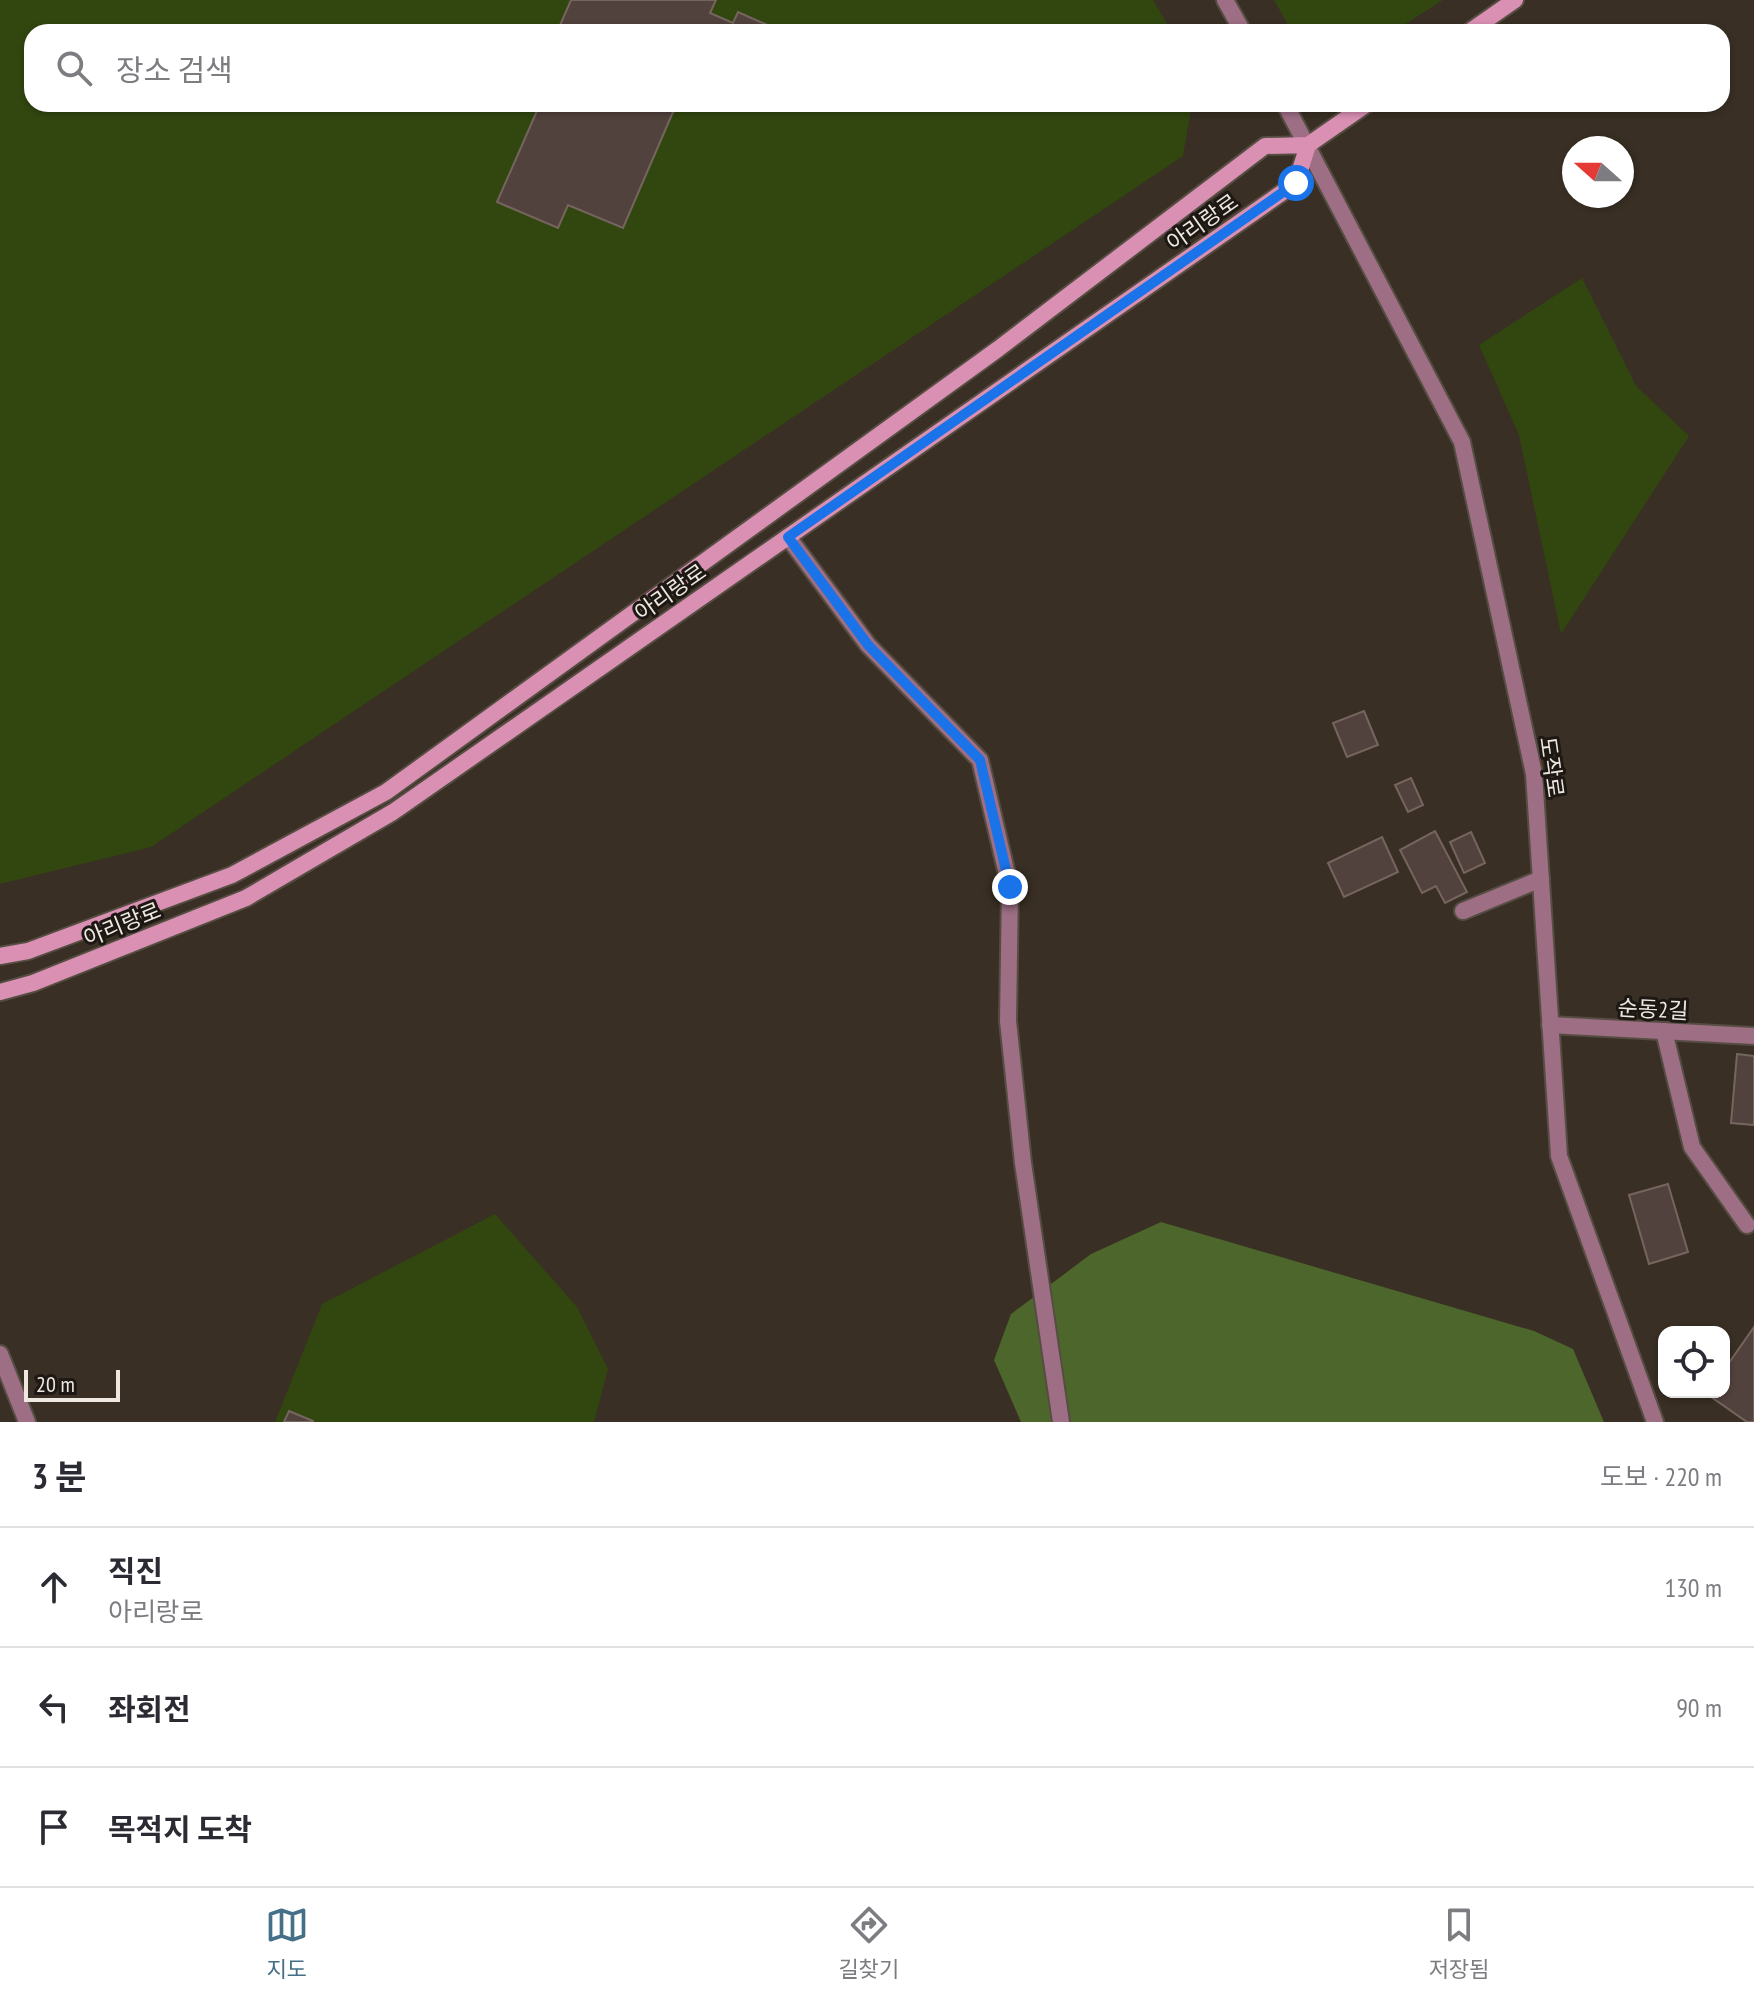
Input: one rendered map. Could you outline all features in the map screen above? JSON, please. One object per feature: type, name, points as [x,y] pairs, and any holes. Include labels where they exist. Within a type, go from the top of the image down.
[{"type":"main road","points":[[1480,24],[1515,0]]},
{"type":"main road","points":[[1308,145],[1355,112]]},
{"type":"main road","name":"아리랑로","points":[[0,956],[28,951],[232,875],[386,792],[986,358],[1265,146],[1308,145],[1296,183],[406,804],[246,898],[33,983],[0,992]]},
{"type":"street","points":[[1225,0],[1238,24]]},
{"type":"street","name":"도작로","points":[[1289,112],[1462,442],[1534,774],[1559,1156],[1655,1422]]},
{"type":"street","points":[[788,537],[868,645],[980,760],[1010,887],[1008,1021],[1025,1179],[1061,1422]]},
{"type":"street","points":[[1463,911],[1541,879]]},
{"type":"street","name":"순동2길","points":[[1550,1025],[1754,1036]]},
{"type":"street","points":[[1664,1031],[1692,1147],[1747,1225]]},
{"type":"street","points":[[0,1354],[27,1422]]},
{"type":"green space","points":[[0,0],[1153,0],[1167,24],[24,24],[24,112],[1191,112],[1183,156],[151,847],[0,884]]},
{"type":"green space","points":[[1274,0],[1443,0],[1406,24],[1288,24]]},
{"type":"green space","points":[[1582,278],[1636,386],[1689,436],[1561,634],[1519,435],[1479,345]]},
{"type":"green space","points":[[495,1214],[577,1307],[608,1369],[594,1422],[275,1422],[322,1304]]},
{"type":"green space","points":[[1161,1222],[1534,1331],[1573,1349],[1604,1422],[1021,1422],[994,1360],[1011,1314],[1091,1254]]},
{"type":"building","points":[[571,0],[716,0],[710,13],[733,23],[738,12],[765,24],[560,24]]},
{"type":"building","points":[[536,112],[673,112],[623,228],[568,205],[558,228],[497,202]]},
{"type":"building","points":[[1364,711],[1378,745],[1347,757],[1333,723]]},
{"type":"building","points":[[1411,778],[1423,805],[1408,812],[1395,785]]},
{"type":"building","points":[[1435,831],[1467,892],[1445,903],[1436,886],[1422,893],[1400,850]]},
{"type":"building","points":[[1471,832],[1485,863],[1464,873],[1450,842]]},
{"type":"building","points":[[1382,837],[1398,872],[1344,897],[1328,863]]},
{"type":"building","points":[[1737,1054],[1754,1056],[1754,1125],[1731,1123]]},
{"type":"building","points":[[1668,1184],[1688,1252],[1649,1264],[1629,1195]]},
{"type":"building","points":[[1754,1327],[1754,1422],[1747,1422],[1713,1398],[1730,1398],[1730,1361]]},
{"type":"building","points":[[289,1411],[313,1421],[313,1422],[284,1422]]},
{"type":"route","points":[[1010,887],[980,760],[868,645],[788,537],[1296,183]]}]
